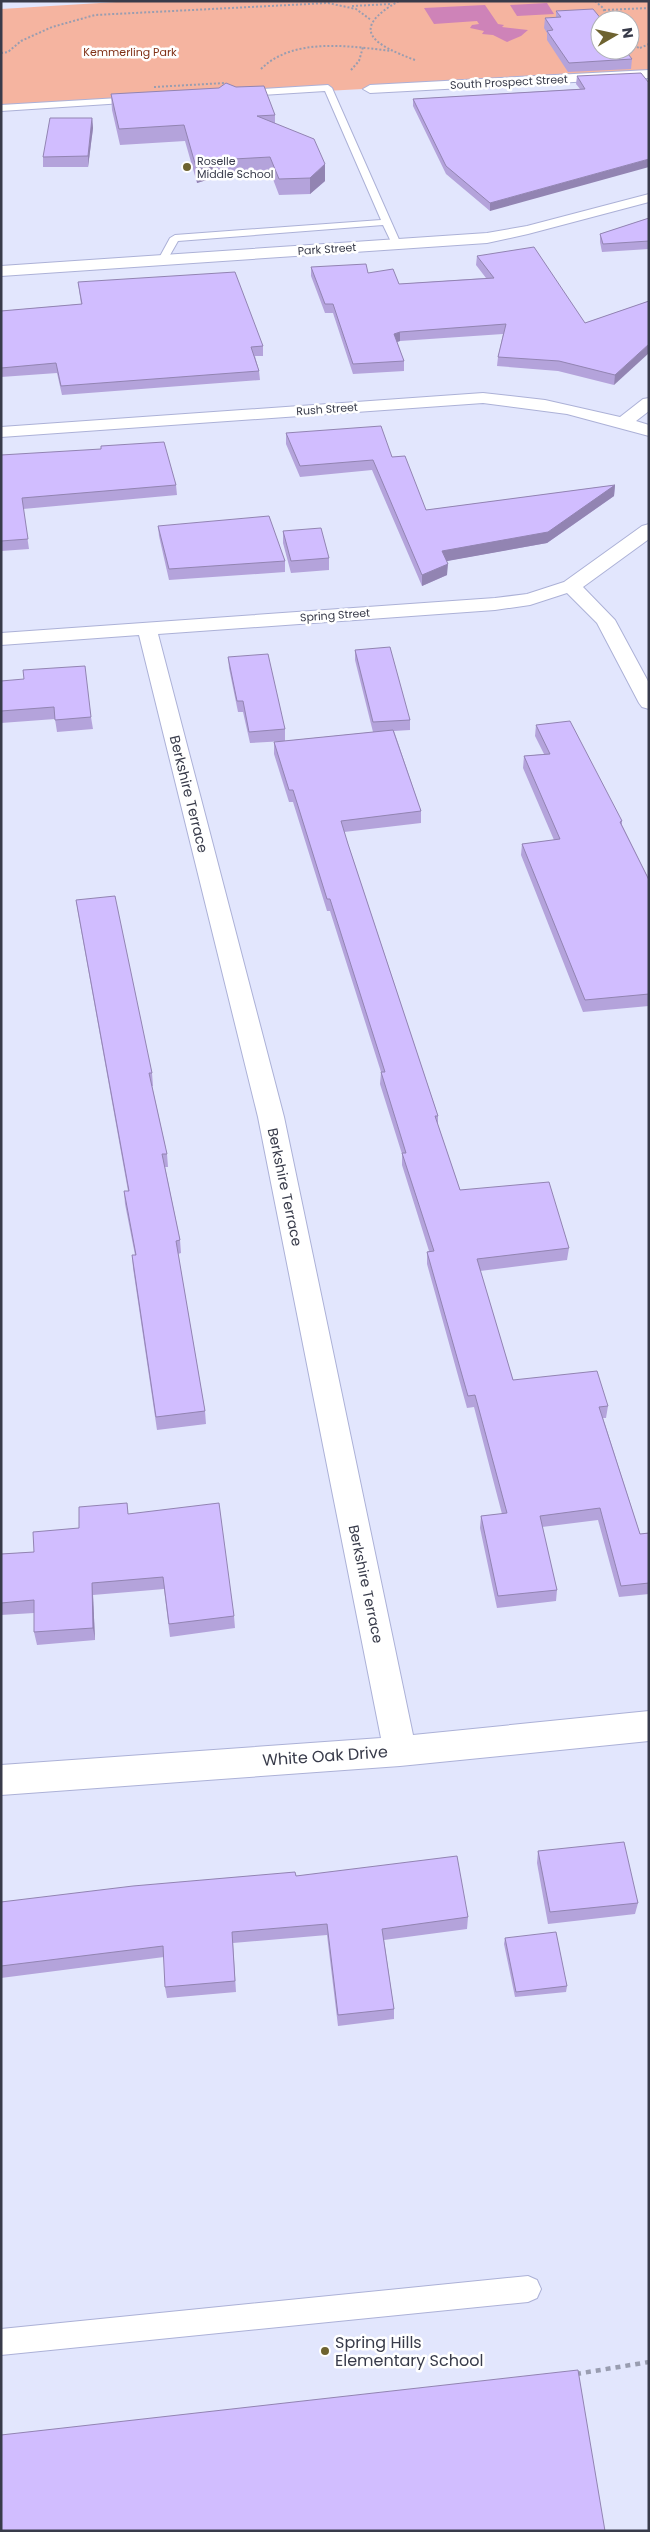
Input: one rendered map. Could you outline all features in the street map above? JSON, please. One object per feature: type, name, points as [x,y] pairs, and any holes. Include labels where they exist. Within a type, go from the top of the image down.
[{"type":"street","name":"South Prospect Street","points":[[370,89],[649,74]]},
{"type":"street","name":"Park Street","points":[[1,270],[505,235],[534,230],[624,203],[649,198]]},
{"type":"street","name":"Rush Street","points":[[1,432],[483,398],[527,402],[624,422],[649,431]]},
{"type":"street","points":[[624,422],[649,403]]},
{"type":"street","name":"Spring Street","points":[[1,639],[495,604],[530,598],[571,586],[649,530]]},
{"type":"street","points":[[571,586],[605,620],[649,703]]},
{"type":"street","name":"Berkshire Terrace","points":[[147,629],[271,1117],[400,1751]]},
{"type":"street","name":"White Oak Drive","points":[[1,1780],[400,1751],[649,1726]]},
{"type":"lane","points":[[239,94],[328,88],[396,244]]},
{"type":"lane","points":[[1,108],[150,99]]},
{"type":"lane","points":[[163,260],[175,238],[386,222]]},
{"type":"lane","points":[[1,2342],[528,2289]]},
{"type":"path","points":[[258,75],[265,62],[289,53],[322,46],[364,47],[394,52],[380,44],[373,37],[369,23],[382,10],[399,1]]},
{"type":"path","points":[[595,1],[604,10],[649,8]]},
{"type":"path","points":[[1,53],[8,52],[21,41],[52,27],[95,15],[314,3],[349,6],[393,4]]},
{"type":"path","points":[[349,6],[364,13],[371,20]]},
{"type":"path","points":[[328,88],[350,76],[352,68],[360,61],[364,47]]},
{"type":"path","points":[[576,2374],[649,2362]]},
{"type":"green space","name":"Kemmerling Park","points":[[133,1],[649,1],[649,74],[1,108],[1,9]]},
{"type":"shaded area","points":[[547,3],[554,14],[517,16],[510,5]]},
{"type":"shaded area","points":[[485,5],[498,24],[504,25],[502,27],[528,30],[521,36],[507,42],[493,35],[482,34],[484,31],[470,28],[472,25],[479,24],[477,21],[434,24],[424,8]]},
{"type":"building","points":[[593,9],[590,10],[590,60],[616,60],[569,63],[547,31],[553,30],[545,18],[561,17],[556,11]]},
{"type":"building","points":[[641,73],[649,83],[649,159],[490,203],[446,166],[413,99],[585,89],[577,76]]},
{"type":"building","points":[[226,83],[236,87],[264,86],[275,115],[257,116],[314,139],[325,164],[310,178],[279,179],[270,157],[216,160],[196,167],[184,125],[119,129],[111,94],[219,88]]},
{"type":"building","points":[[50,118],[92,118],[88,156],[43,157]]},
{"type":"building","points":[[649,218],[649,241],[603,244],[600,234]]},
{"type":"building","points":[[534,247],[585,323],[649,301],[649,344],[615,375],[559,361],[498,357],[506,324],[400,332],[394,334],[404,361],[353,364],[333,304],[325,304],[311,267],[366,264],[368,273],[393,269],[399,284],[494,278],[477,256]]},
{"type":"building","points":[[235,272],[263,346],[251,347],[259,371],[61,386],[56,363],[1,368],[1,311],[82,304],[78,282]]},
{"type":"building","points":[[381,426],[392,457],[405,456],[426,510],[615,485],[548,532],[442,551],[448,564],[422,575],[373,460],[300,466],[286,433]]},
{"type":"building","points":[[164,442],[176,485],[22,498],[28,539],[1,541],[1,455],[101,449],[101,446]]},
{"type":"building","points":[[269,516],[285,561],[169,569],[158,526]]},
{"type":"building","points":[[321,528],[329,558],[291,561],[283,531]]},
{"type":"building","points":[[390,647],[410,720],[373,722],[355,650]]},
{"type":"building","points":[[268,654],[285,729],[249,732],[243,701],[237,701],[228,657]]},
{"type":"building","points":[[85,666],[91,717],[55,720],[54,707],[1,711],[1,681],[24,679],[23,670]]},
{"type":"building","points":[[570,721],[622,821],[620,822],[649,880],[649,994],[585,1000],[522,844],[560,839],[524,756],[550,754],[536,725]]},
{"type":"building","points":[[393,730],[421,811],[341,821],[438,1116],[435,1116],[460,1190],[549,1182],[569,1248],[477,1259],[513,1380],[597,1371],[608,1406],[599,1407],[640,1534],[649,1533],[649,1583],[621,1586],[600,1508],[540,1516],[557,1590],[498,1596],[481,1516],[507,1513],[475,1395],[468,1396],[427,1252],[434,1251],[402,1153],[406,1153],[381,1072],[385,1072],[330,899],[327,899],[293,790],[289,790],[274,742]]},
{"type":"building","points":[[115,896],[152,1073],[149,1073],[167,1154],[162,1154],[180,1240],[176,1241],[205,1411],[156,1417],[132,1255],[136,1255],[124,1191],[129,1191],[76,900]]},
{"type":"building","points":[[127,1503],[128,1514],[219,1503],[234,1616],[169,1624],[163,1577],[92,1583],[93,1628],[34,1632],[34,1600],[1,1603],[1,1554],[34,1552],[33,1532],[79,1528],[79,1507]]},
{"type":"building","points":[[624,1842],[638,1903],[550,1912],[538,1851]]},
{"type":"building","points":[[457,1856],[468,1917],[382,1929],[394,2009],[338,2015],[327,1924],[232,1932],[235,1981],[165,1987],[163,1946],[1,1966],[1,1902],[133,1886],[295,1872],[296,1876]]},
{"type":"building","points":[[556,1932],[567,1986],[516,1992],[505,1938]]},
{"type":"building","points":[[578,2370],[605,2531],[1,2531],[1,2435]]},
{"type":"place","name":"Roselle Middle School","points":[[187,167]]},
{"type":"place","name":"Spring Hills Elementary School","points":[[325,2351]]}]
